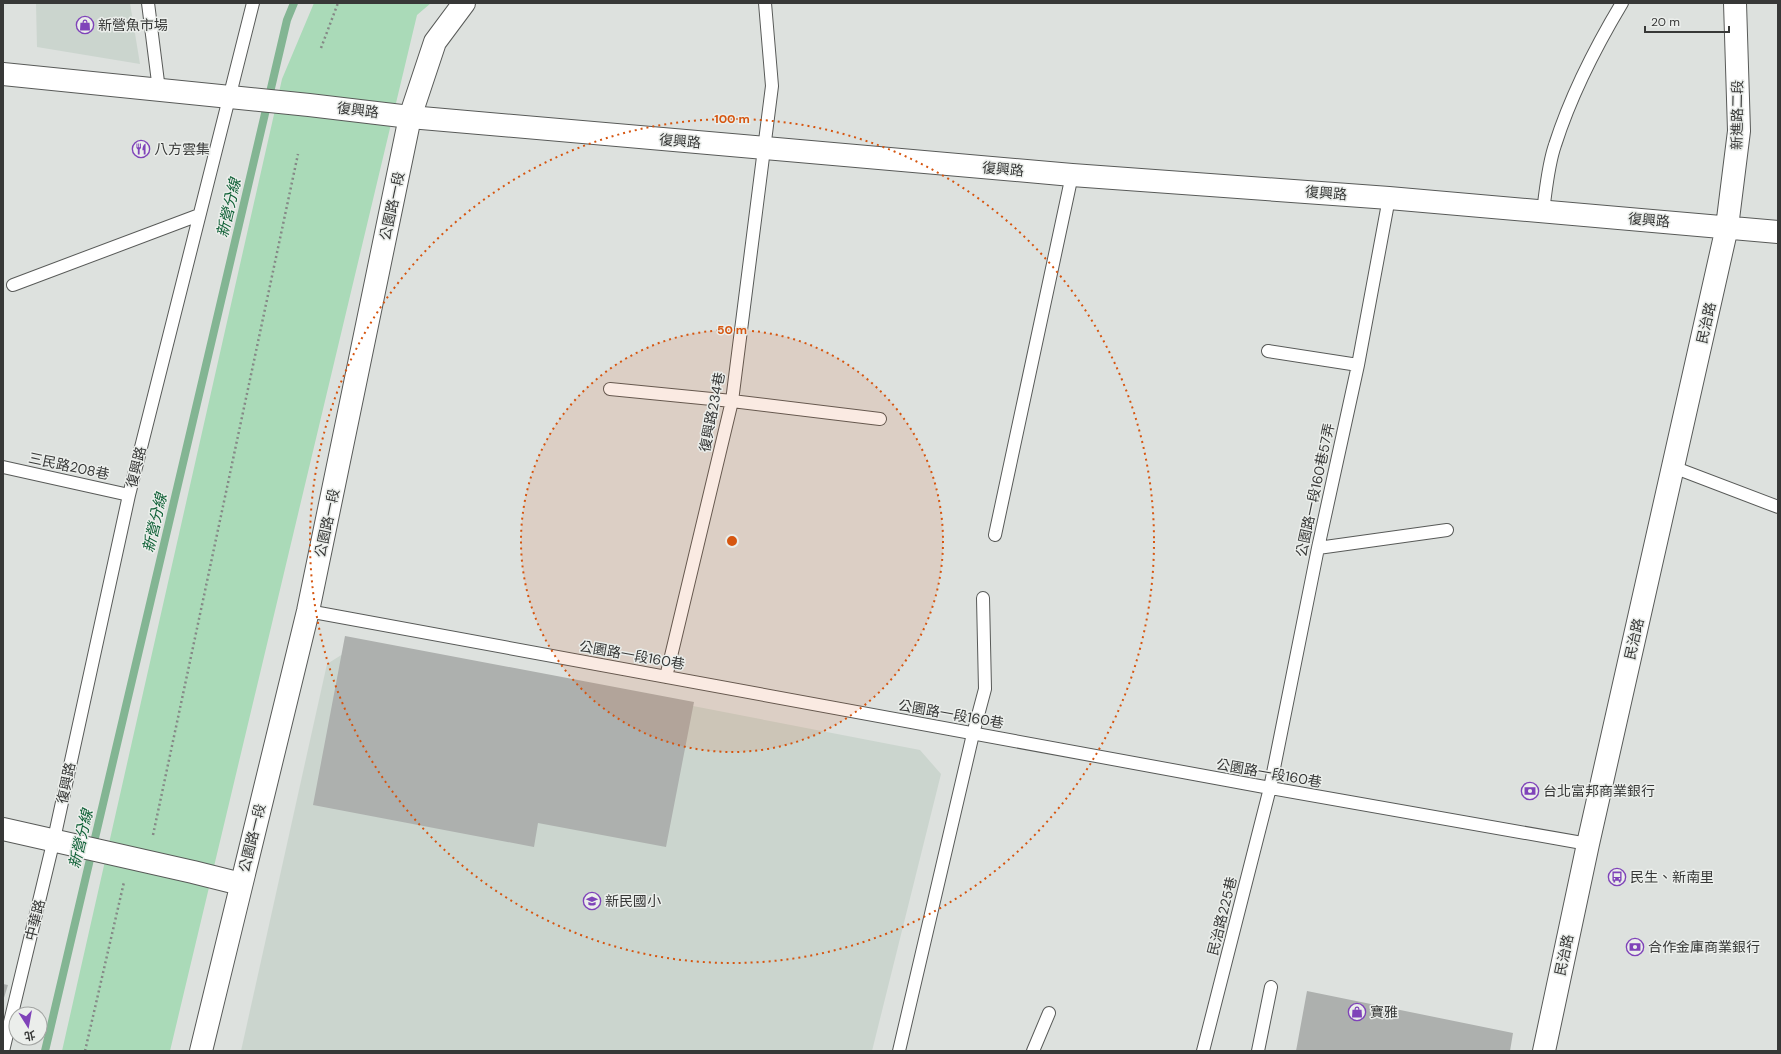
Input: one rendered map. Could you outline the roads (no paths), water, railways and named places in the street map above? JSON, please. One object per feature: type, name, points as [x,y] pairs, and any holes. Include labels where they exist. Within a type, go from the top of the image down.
[{"type":"street","name":"公園路一段","points":[[201,1051],[240,884],[308,611],[410,117],[435,42],[464,3]]},
{"type":"street","name":"新進路二段","points":[[1727,227],[1739,131],[1735,3]]},
{"type":"street","name":"復興路","points":[[3,74],[309,105],[410,117],[1072,175],[1389,198],[1778,232]]},
{"type":"street","name":"民治路","points":[[1544,1051],[1588,844],[1727,227]]},
{"type":"street","points":[[3,828],[240,884]]},
{"type":"lane","points":[[148,3],[159,90]]},
{"type":"lane","name":"復興路","points":[[54,839],[129,495],[253,3]]},
{"type":"lane","name":"復興路234巷","points":[[666,677],[732,401],[772,86],[765,3]]},
{"type":"lane","points":[[1543,211],[1554,146],[1580,80],[1602,36],[1622,3]]},
{"type":"lane","points":[[995,535],[1072,175]]},
{"type":"lane","name":"公園路一段160巷57弄","points":[[1270,788],[1318,548],[1358,365],[1389,198]]},
{"type":"lane","points":[[13,285],[199,215]]},
{"type":"lane","points":[[1268,351],[1358,365]]},
{"type":"lane","points":[[610,389],[732,401],[880,419]]},
{"type":"lane","name":"三民路208巷","points":[[3,467],[129,495]]},
{"type":"lane","points":[[1673,468],[1778,507]]},
{"type":"lane","points":[[1318,548],[1447,530]]},
{"type":"lane","points":[[899,1051],[973,734],[985,689],[983,598]]},
{"type":"lane","name":"公園路一段160巷","points":[[308,611],[973,734],[1588,844]]},
{"type":"lane","name":"民治路225巷","points":[[1203,1051],[1270,788]]},
{"type":"lane","name":"中華路","points":[[3,1051],[54,839]]},
{"type":"lane","points":[[1258,1051],[1271,987]]},
{"type":"lane","points":[[1033,1051],[1048,1013]]},
{"type":"waterway","name":"新營分線","points":[[45,1051],[287,20],[294,3]]},
{"type":"place","name":"新營魚市場","points":[[85,25]]},
{"type":"place","name":"八方雲集","points":[[141,149]]},
{"type":"place","name":"台北富邦商業銀行","points":[[1530,791]]},
{"type":"place","name":"民生、新南里","points":[[1617,877]]},
{"type":"place","name":"新民國小","points":[[592,901]]},
{"type":"place","name":"合作金庫商業銀行","points":[[1635,947]]},
{"type":"place","name":"寶雅","points":[[1357,1012]]}]
